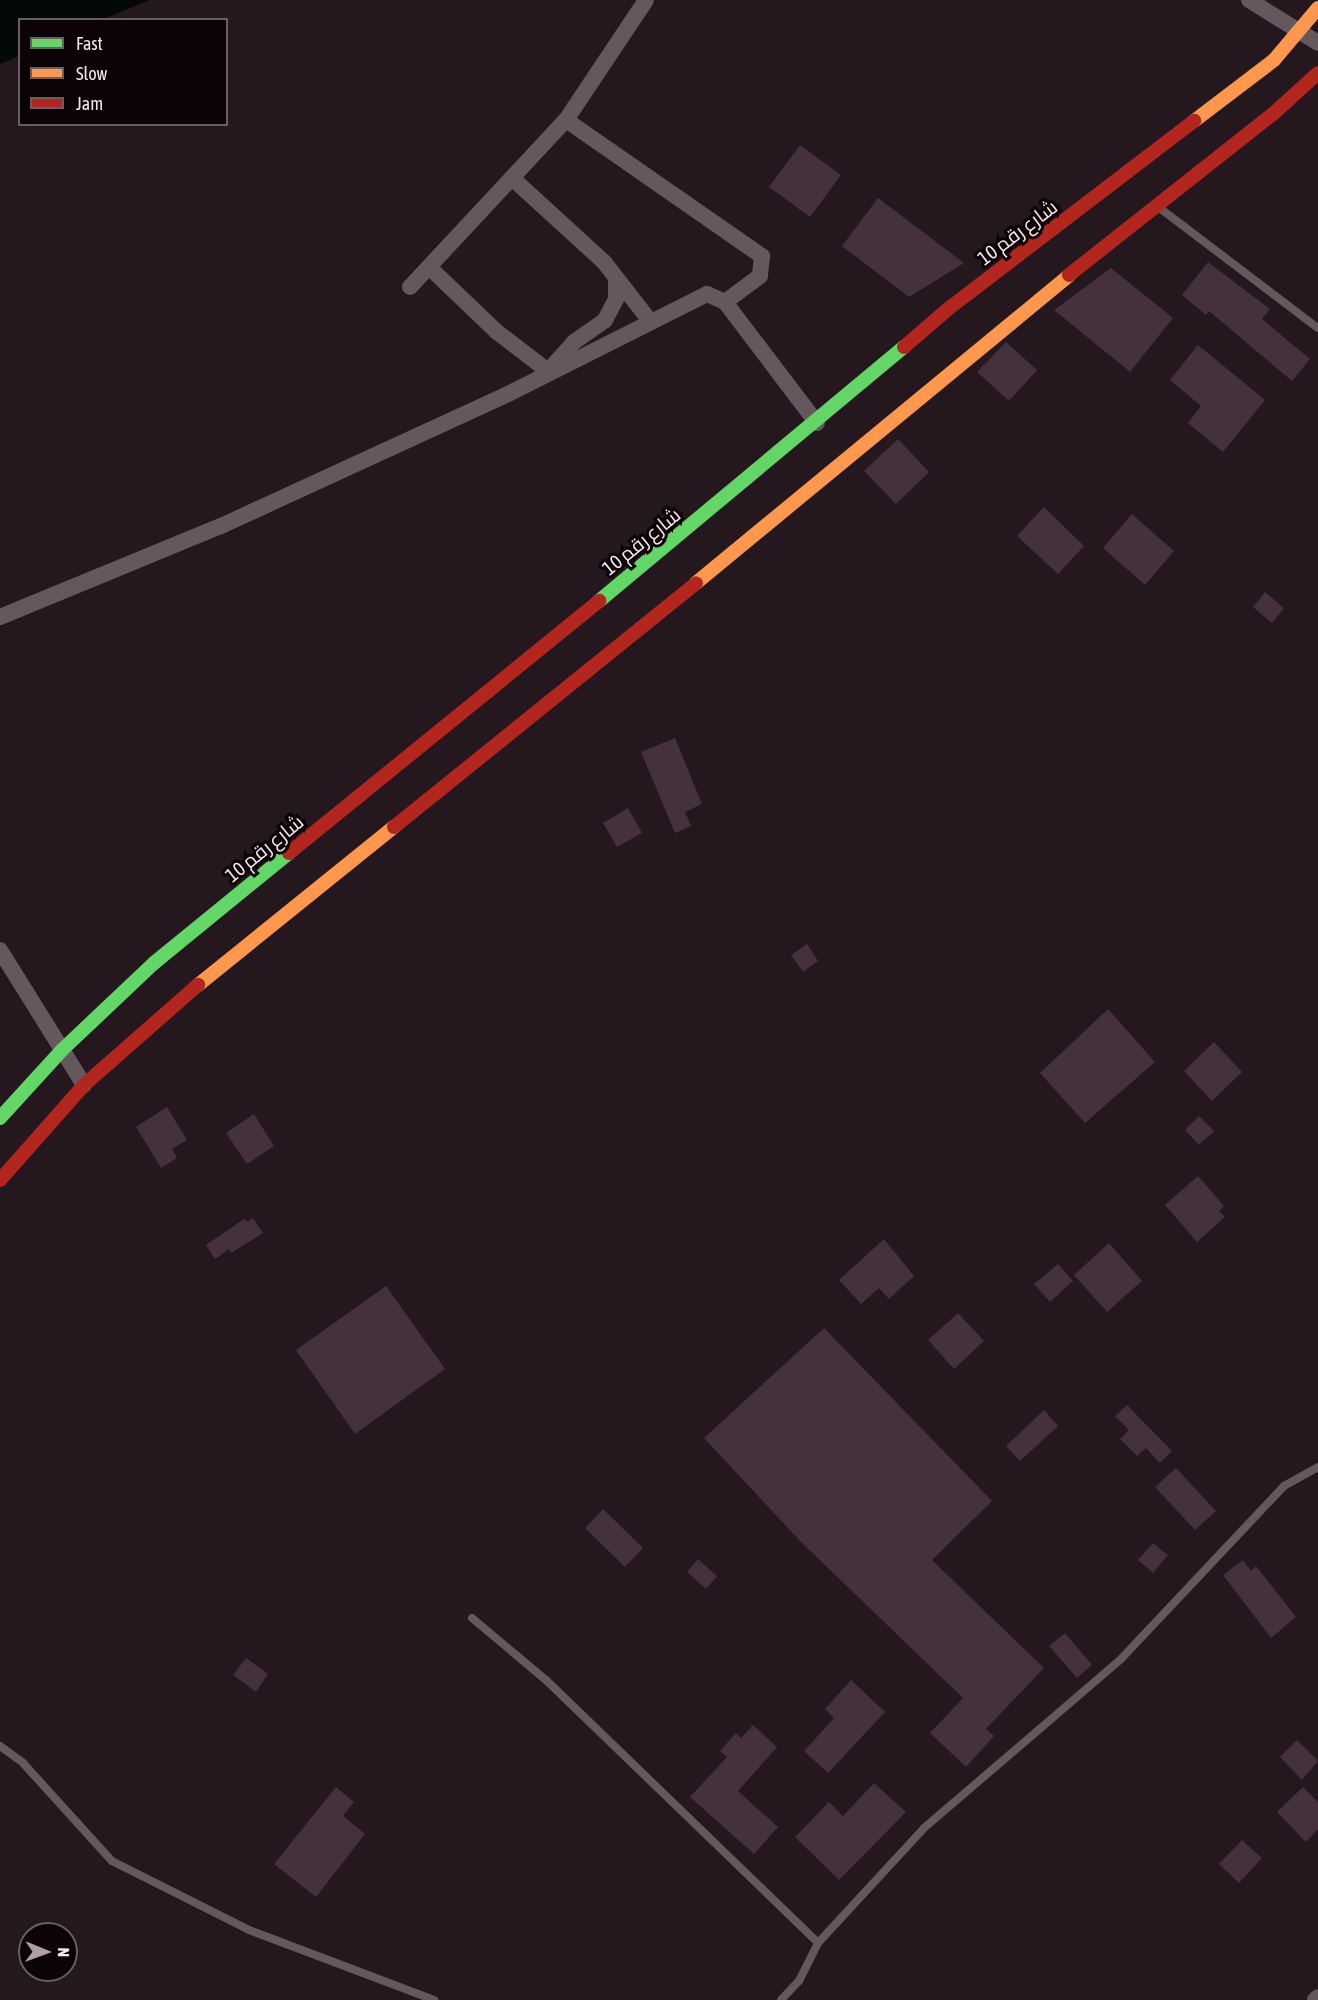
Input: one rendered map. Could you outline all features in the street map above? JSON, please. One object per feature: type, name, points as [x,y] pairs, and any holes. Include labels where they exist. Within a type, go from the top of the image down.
[{"type":"main road","name":"شارع رقم 10","points":[[0,1119],[62,1050],[154,963],[817,423],[948,309],[1274,60],[1302,32],[1318,8]]},
{"type":"main road","points":[[0,1180],[84,1084],[193,989],[744,544],[948,371],[1155,204],[1273,114],[1318,73]]},
{"type":"street","points":[[410,287],[566,120],[646,0]]},
{"type":"street","points":[[1249,0],[1318,44]]},
{"type":"street","points":[[566,120],[762,256],[760,276],[725,302]]},
{"type":"street","points":[[512,178],[604,262],[650,321]]},
{"type":"street","points":[[429,267],[497,332],[548,371]]},
{"type":"street","points":[[548,371],[574,342],[604,320],[616,299],[616,279]]},
{"type":"street","points":[[0,617],[221,526],[508,394],[548,371],[707,294],[725,302],[817,423]]},
{"type":"street","points":[[0,950],[84,1084]]},
{"type":"lane","points":[[1155,204],[1318,328]]},
{"type":"lane","points":[[782,2000],[799,1982],[818,1942],[924,1827],[1121,1659],[1284,1486],[1318,1467]]},
{"type":"lane","points":[[472,1618],[546,1680],[818,1942]]},
{"type":"lane","points":[[0,1746],[23,1763],[112,1861],[249,1930],[434,2000]]},
{"type":"shaded area","points":[[0,0],[149,0],[106,18],[18,18],[18,56],[0,64]]},
{"type":"building","points":[[800,145],[841,175],[810,217],[769,187]]},
{"type":"building","points":[[878,198],[964,263],[909,297],[842,246]]},
{"type":"building","points":[[1208,262],[1270,309],[1262,319],[1310,359],[1292,381],[1209,311],[1206,315],[1182,295]]},
{"type":"building","points":[[1111,268],[1173,318],[1130,372],[1054,310]]},
{"type":"building","points":[[1006,342],[1037,370],[1009,401],[977,372]]},
{"type":"building","points":[[1198,345],[1265,400],[1223,452],[1188,423],[1201,406],[1170,380]]},
{"type":"building","points":[[898,439],[929,472],[896,504],[864,471]]},
{"type":"building","points":[[1044,507],[1084,546],[1058,574],[1017,536]]},
{"type":"building","points":[[1132,514],[1174,551],[1145,585],[1103,548]]},
{"type":"building","points":[[1265,592],[1284,608],[1272,623],[1253,607]]},
{"type":"building","points":[[675,738],[702,804],[685,812],[691,826],[675,833],[641,752]]},
{"type":"building","points":[[628,808],[642,833],[617,847],[603,823]]},
{"type":"building","points":[[807,944],[818,961],[803,972],[791,955]]},
{"type":"building","points":[[1108,1009],[1155,1062],[1085,1123],[1040,1073]]},
{"type":"building","points":[[1214,1042],[1242,1072],[1212,1101],[1184,1071]]},
{"type":"building","points":[[167,1107],[187,1140],[172,1149],[177,1158],[161,1168],[136,1127]]},
{"type":"building","points":[[254,1114],[274,1146],[247,1164],[226,1133]]},
{"type":"building","points":[[1199,1116],[1214,1131],[1199,1145],[1185,1130]]},
{"type":"building","points":[[1198,1176],[1224,1206],[1219,1211],[1225,1217],[1197,1242],[1165,1205]]},
{"type":"building","points":[[253,1218],[263,1233],[231,1253],[229,1249],[215,1259],[206,1245],[244,1219],[247,1222]]},
{"type":"building","points":[[884,1239],[914,1276],[889,1299],[879,1288],[861,1304],[839,1280]]},
{"type":"building","points":[[1109,1243],[1142,1281],[1107,1312],[1074,1275]]},
{"type":"building","points":[[1058,1264],[1073,1281],[1050,1302],[1034,1284]]},
{"type":"building","points":[[386,1286],[445,1369],[355,1434],[296,1350]]},
{"type":"building","points":[[958,1313],[984,1341],[954,1369],[928,1340]]},
{"type":"building","points":[[824,1328],[992,1501],[932,1560],[1044,1668],[986,1729],[994,1736],[966,1767],[930,1733],[963,1698],[801,1542],[704,1438]]},
{"type":"building","points":[[1127,1405],[1172,1451],[1160,1463],[1146,1448],[1137,1456],[1120,1439],[1129,1430],[1115,1416]]},
{"type":"building","points":[[1044,1410],[1058,1426],[1020,1461],[1006,1446]]},
{"type":"building","points":[[1176,1468],[1216,1511],[1195,1530],[1155,1487]]},
{"type":"building","points":[[603,1509],[643,1548],[625,1567],[585,1528]]},
{"type":"building","points":[[1153,1543],[1168,1555],[1153,1573],[1138,1560]]},
{"type":"building","points":[[698,1559],[717,1576],[706,1589],[687,1572]]},
{"type":"building","points":[[1243,1560],[1251,1571],[1256,1566],[1296,1617],[1271,1638],[1223,1575]]},
{"type":"building","points":[[1065,1633],[1092,1665],[1077,1678],[1049,1646]]},
{"type":"building","points":[[246,1658],[268,1674],[256,1692],[233,1675]]},
{"type":"building","points":[[851,1680],[885,1712],[828,1773],[804,1751],[834,1718],[825,1709]]},
{"type":"building","points":[[753,1725],[777,1747],[738,1791],[778,1827],[754,1854],[690,1797],[727,1757],[720,1751],[736,1733],[741,1738]]},
{"type":"building","points":[[1297,1740],[1318,1761],[1302,1780],[1280,1757]]},
{"type":"building","points":[[874,1783],[906,1812],[839,1880],[795,1837],[829,1802],[843,1816]]},
{"type":"building","points":[[336,1787],[354,1802],[343,1816],[365,1834],[316,1897],[274,1864]]},
{"type":"building","points":[[1303,1787],[1318,1802],[1318,1829],[1306,1842],[1277,1812]]},
{"type":"building","points":[[1242,1840],[1262,1858],[1239,1883],[1219,1864]]},
{"type":"traffic: fast","points":[[599,601],[904,347]]},
{"type":"traffic: fast","points":[[0,1118],[62,1050],[154,963],[289,853]]},
{"type":"traffic: slow","points":[[1194,121],[1274,60],[1318,8]]},
{"type":"traffic: slow","points":[[696,583],[1069,275]]},
{"type":"traffic: slow","points":[[198,985],[394,827]]},
{"type":"traffic: jam","points":[[1069,275],[1273,114],[1318,73]]},
{"type":"traffic: jam","points":[[904,347],[948,309],[1194,121]]},
{"type":"traffic: jam","points":[[394,827],[696,583]]},
{"type":"traffic: jam","points":[[289,853],[599,601]]},
{"type":"traffic: jam","points":[[0,1180],[84,1085],[198,985]]}]
